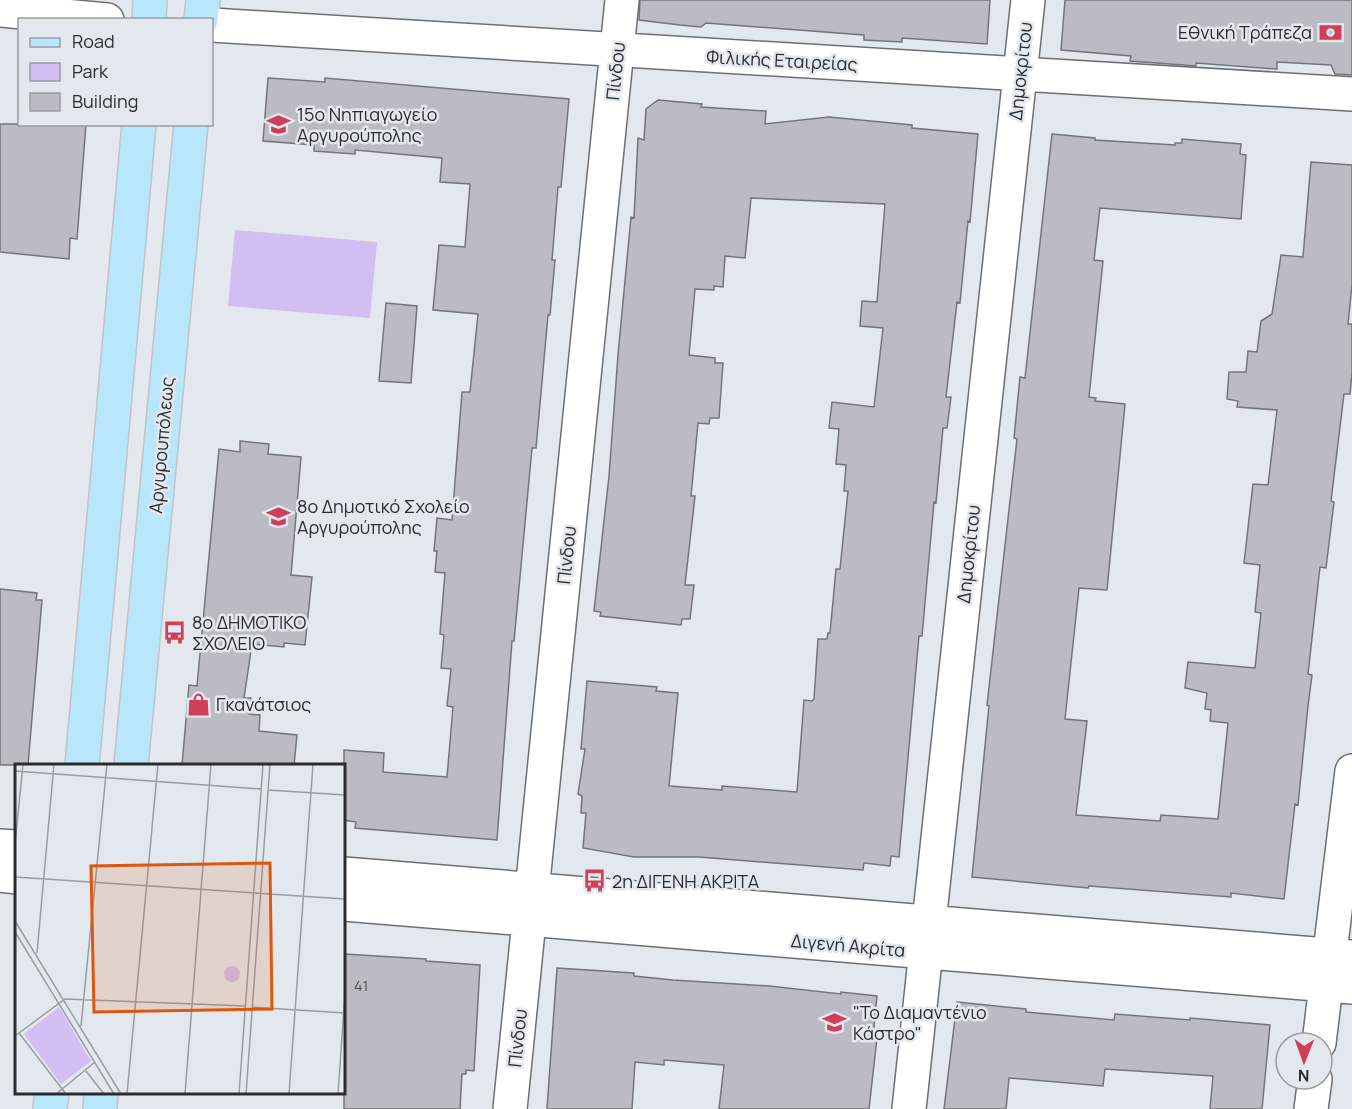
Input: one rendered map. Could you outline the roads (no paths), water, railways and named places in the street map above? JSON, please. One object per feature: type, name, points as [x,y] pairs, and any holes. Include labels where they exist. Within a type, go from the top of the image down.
[{"type":"main road","points":[[149,18],[150,0]]},
{"type":"main road","points":[[201,18],[203,0]]},
{"type":"main road","points":[[82,764],[139,126]]},
{"type":"main road","name":"Αργυρουπόλεως","points":[[131,764],[191,126]]},
{"type":"main road","points":[[50,1109],[52,1094]]},
{"type":"main road","points":[[100,1109],[101,1094]]},
{"type":"street","name":"Πίνδου","points":[[510,1109],[622,0]]},
{"type":"street","name":"Δημοκρίτου","points":[[909,1109],[1028,0]]},
{"type":"street","points":[[0,10],[86,18]]},
{"type":"street","name":"Φιλικής Εταιρείας","points":[[213,25],[1352,94]]},
{"type":"street","points":[[1322,1031],[1340,971],[1352,771]]},
{"type":"street","points":[[0,846],[15,847]]},
{"type":"street","name":"Διγενή Ακρίτα","points":[[345,874],[531,904],[1340,971]]},
{"type":"street","points":[[0,875],[15,877]]},
{"type":"street","name":"Διγενή Ακρίτα","points":[[345,904],[531,904]]},
{"type":"street","points":[[1311,1109],[1313,1091]]},
{"type":"place","name":"Εθνική Τράπεζα","points":[[1330,32]]},
{"type":"place","name":"15ο Νηπιαγωγείο Αργυρούπολης","points":[[279,124]]},
{"type":"place","name":"8ο Δημοτικό Σχολείο Αργυρούπολης","points":[[279,516]]},
{"type":"place","name":"8ο ΔΗΜΟΤΙΚΟ ΣΧΟΛΕΙΟ","points":[[174,632]]},
{"type":"place","name":"Γκανάτσιος","points":[[198,704]]},
{"type":"place","name":"2η ΔΙΓΕΝΗ ΑΚΡΙΤΑ","points":[[594,881]]},
{"type":"place","name":"\"Το Διαμαντένιο Κάστρο\"","points":[[835,1022]]}]
